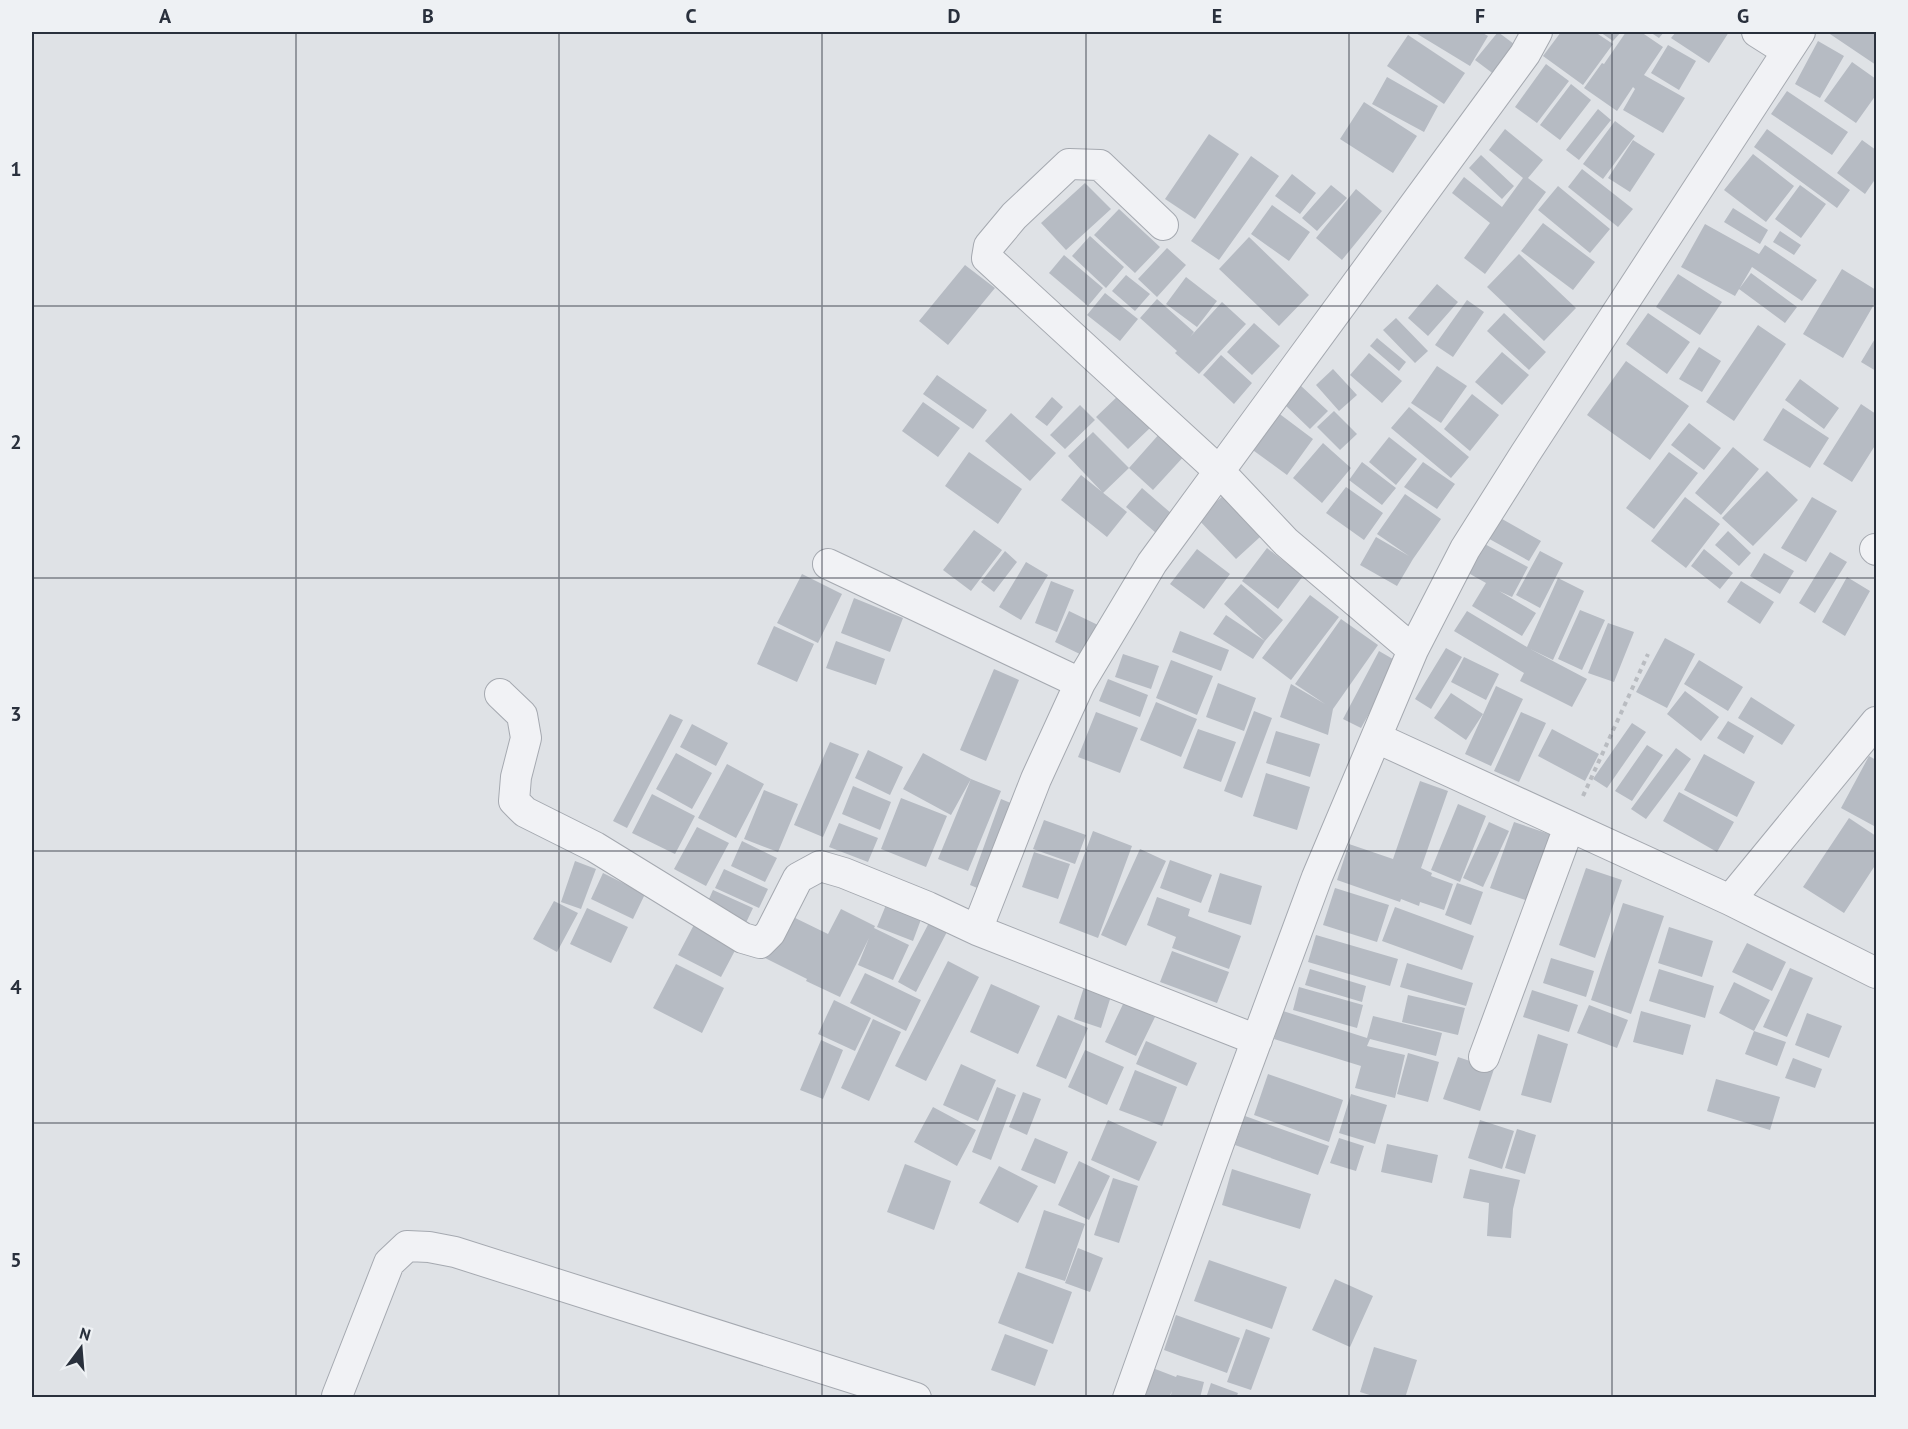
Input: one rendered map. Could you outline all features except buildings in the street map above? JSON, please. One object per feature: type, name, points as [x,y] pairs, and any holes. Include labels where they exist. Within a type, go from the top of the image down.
[{"type":"street","points":[[977,930],[1036,779],[1080,683],[1152,564],[1525,54],[1537,32]]},
{"type":"street","points":[[1128,1398],[1317,877],[1413,650],[1466,549],[1525,454],[1794,41],[1756,32]]},
{"type":"street","points":[[1163,225],[1100,165],[1070,164],[1014,216],[989,246],[987,258],[1219,471],[1286,542],[1413,650]]},
{"type":"street","points":[[828,564],[1080,683]]},
{"type":"street","points":[[500,694],[522,715],[525,738],[516,777],[514,801],[525,812],[595,847],[743,938],[760,943],[770,933],[798,878],[820,866],[853,876],[977,930],[1257,1040]]},
{"type":"street","points":[[1730,900],[1876,722]]},
{"type":"street","points":[[1377,738],[1730,900],[1876,973]]},
{"type":"street","points":[[1484,1057],[1569,827]]},
{"type":"street","points":[[337,1396],[389,1263],[407,1246],[455,1252],[916,1398]]},
{"type":"path","points":[[1569,827],[1648,654]]}]
